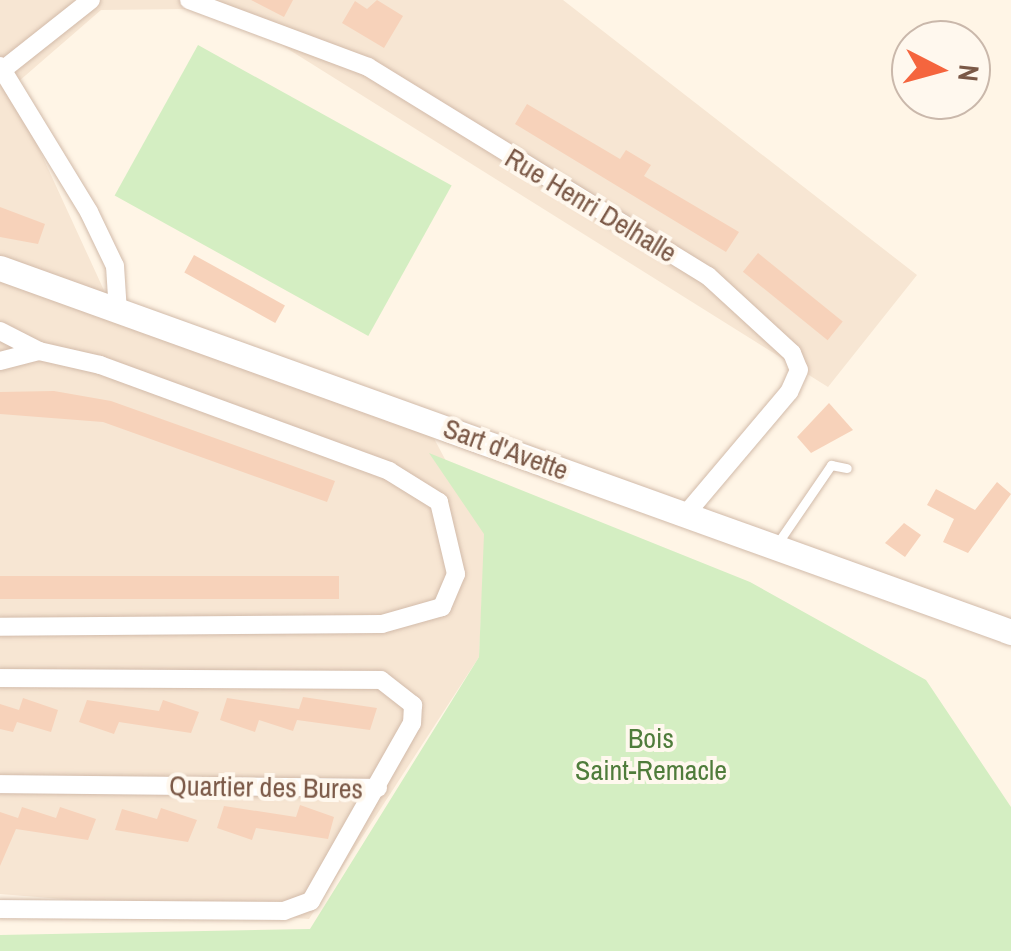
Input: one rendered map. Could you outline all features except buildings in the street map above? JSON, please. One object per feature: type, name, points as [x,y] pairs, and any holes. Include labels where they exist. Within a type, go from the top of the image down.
[{"type":"street","points":[[90,0],[2,71],[115,266],[118,313]]},
{"type":"street","name":"Rue Henri Delhalle","points":[[189,0],[368,67],[708,276],[792,353],[799,370],[789,392],[685,515]]},
{"type":"street","name":"Sart d'Avette","points":[[0,268],[1011,632]]},
{"type":"street","points":[[0,331],[39,351],[100,364],[389,470],[438,502],[456,574],[442,608],[382,624],[0,627]]},
{"type":"street","points":[[0,361],[39,351]]},
{"type":"street","name":"Quartier des Bures","points":[[0,678],[381,680],[412,705],[378,788],[0,784]]},
{"type":"street","points":[[0,909],[284,911],[328,883],[378,788]]},
{"type":"lane","points":[[775,546],[831,465],[848,468]]},
{"type":"shaded area","points":[[0,0],[563,0],[917,275],[828,387],[248,24],[188,9],[101,10],[11,88],[119,323],[430,431],[485,534],[479,657],[309,919],[0,894]]},
{"type":"green space","points":[[198,45],[452,186],[368,336],[115,195]]},
{"type":"green space","name":"Bois Saint-Remacle","points":[[429,453],[750,582],[926,680],[1011,807],[1011,951],[0,951],[0,935],[310,929],[479,657],[484,534]]}]
